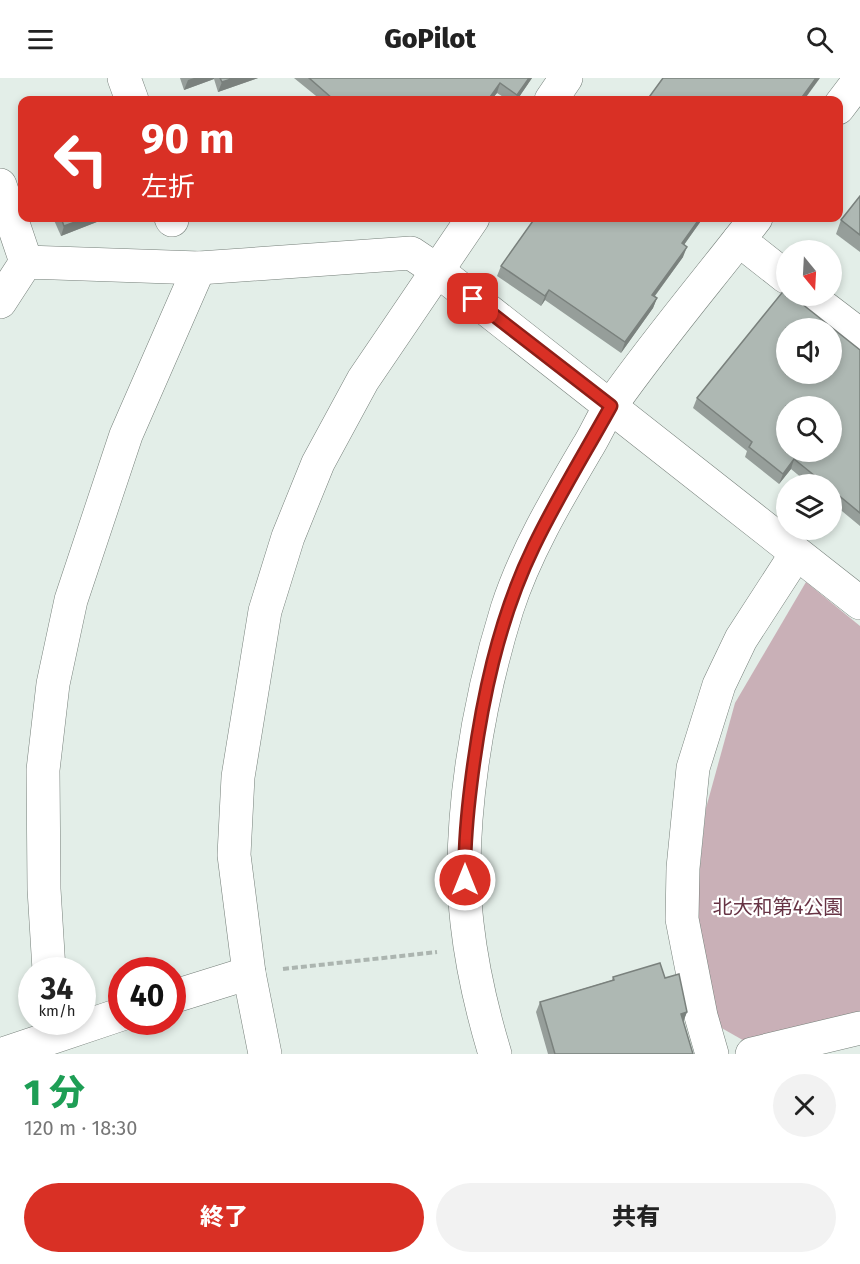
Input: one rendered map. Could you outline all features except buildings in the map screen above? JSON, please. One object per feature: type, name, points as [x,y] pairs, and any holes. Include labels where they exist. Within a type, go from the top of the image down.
[{"type":"street","points":[[124,78],[131,96]]},
{"type":"street","points":[[554,96],[566,78]]},
{"type":"street","points":[[843,101],[860,79]]},
{"type":"street","points":[[0,186],[26,262]]},
{"type":"street","points":[[265,1054],[249,973],[234,855],[238,777],[265,611],[288,537],[318,463],[363,380],[470,222]]},
{"type":"street","points":[[495,1054],[486,1023],[471,949],[467,921],[465,848],[476,740],[490,673],[508,608],[533,548],[565,485],[611,406],[747,229],[776,265]]},
{"type":"street","points":[[26,262],[199,268],[411,253],[438,271],[860,603]]},
{"type":"street","points":[[0,302],[26,262]]},
{"type":"street","points":[[48,957],[44,889],[43,770],[53,684],[68,611],[126,435],[199,268]]},
{"type":"street","points":[[822,306],[860,335]]},
{"type":"street","points":[[712,1054],[701,1016],[682,919],[683,868],[693,768],[719,685],[741,639],[796,554]]},
{"type":"street","points":[[186,993],[249,973]]},
{"type":"street","points":[[752,1054],[860,1028]]},
{"type":"street","points":[[3,1054],[43,1035]]},
{"type":"path","points":[[249,973],[471,949]]},
{"type":"green space","name":"北大和第4公園","points":[[806,582],[860,626],[860,1012],[748,1043],[718,1026],[695,915],[706,808],[735,703]]},
{"type":"route","points":[[465,880],[469,804],[476,740],[490,673],[508,608],[533,548],[565,485],[611,406],[473,299]]}]
